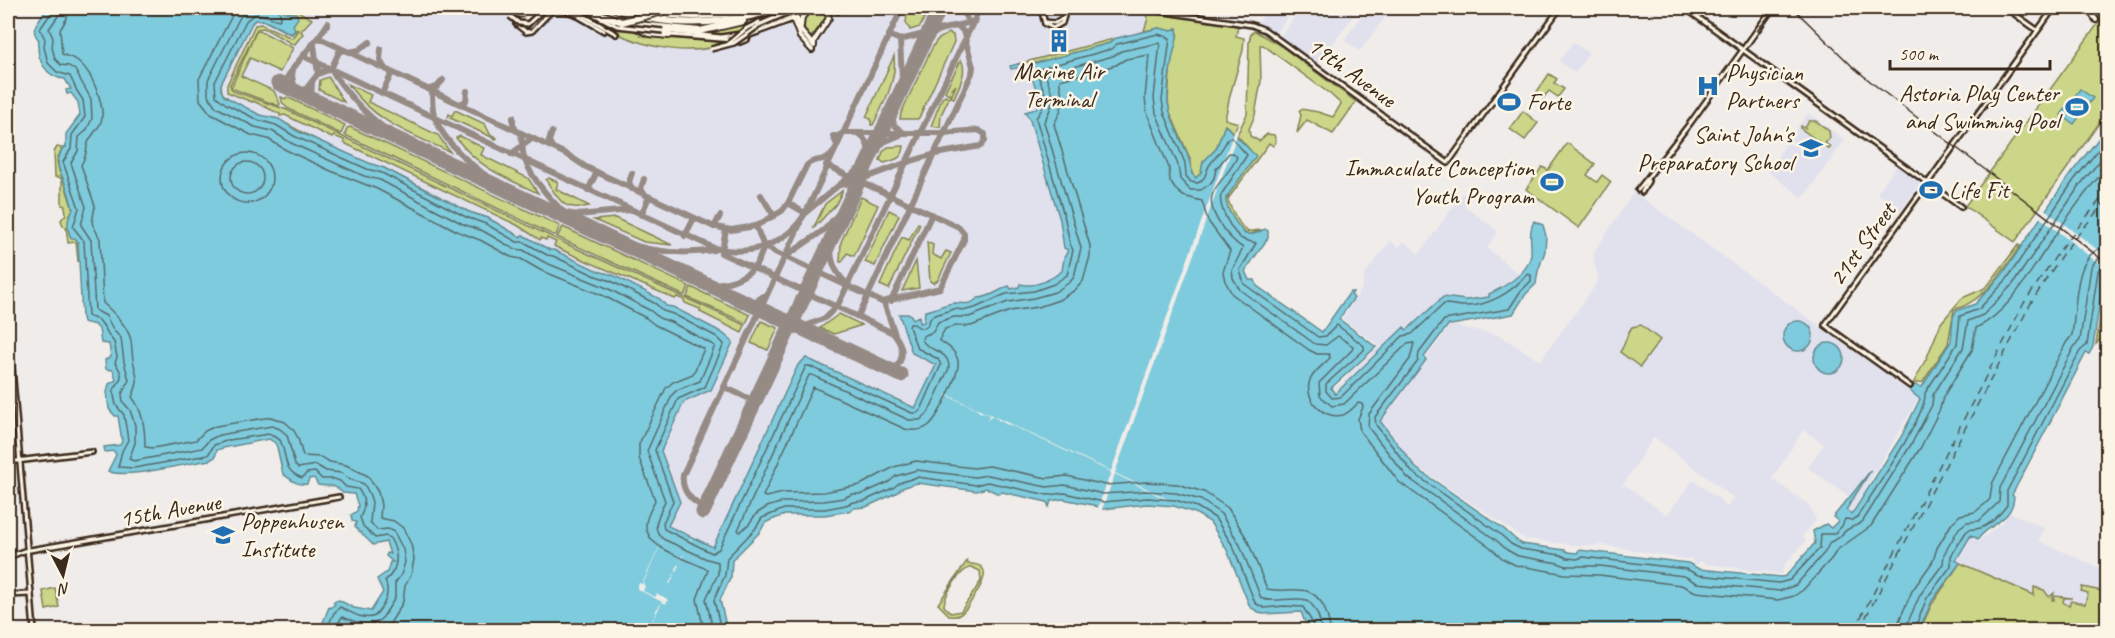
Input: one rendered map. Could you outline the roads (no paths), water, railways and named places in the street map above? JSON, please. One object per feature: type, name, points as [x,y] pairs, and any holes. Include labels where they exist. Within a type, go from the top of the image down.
[{"type":"highway","points":[[506,8],[519,14],[527,13],[535,8]]},
{"type":"highway","points":[[582,8],[622,22],[670,9],[697,8]]},
{"type":"highway","points":[[593,8],[649,33],[669,35]]},
{"type":"highway","points":[[613,8],[644,17],[682,23],[731,20],[782,8]]},
{"type":"highway","points":[[633,8],[671,15],[699,16],[729,14],[759,8]]},
{"type":"highway","points":[[638,25],[707,31],[759,17],[782,8]]},
{"type":"highway","points":[[2101,8],[2108,16]]},
{"type":"main road","points":[[813,48],[814,41],[829,17],[826,8]]},
{"type":"main road","points":[[2088,8],[2096,20]]},
{"type":"main road","points":[[794,12],[811,9]]},
{"type":"main road","points":[[802,32],[801,18],[811,9]]},
{"type":"main road","points":[[794,12],[800,37],[813,48]]},
{"type":"main road","points":[[794,12],[802,32],[813,48]]},
{"type":"main road","points":[[805,37],[813,38],[823,26]]},
{"type":"main road","points":[[8,195],[10,224],[8,235]]},
{"type":"street","points":[[517,8],[562,10],[579,15]]},
{"type":"street","points":[[535,8],[522,20],[510,16],[519,23],[528,24],[544,8]]},
{"type":"street","points":[[527,22],[544,8]]},
{"type":"street","points":[[516,24],[526,27],[533,24],[544,8]]},
{"type":"street","points":[[516,24],[526,32],[532,31],[554,8]]},
{"type":"street","points":[[568,8],[586,22],[603,31]]},
{"type":"street","points":[[568,8],[616,34]]},
{"type":"street","points":[[582,8],[617,26],[712,36],[734,36],[794,12]]},
{"type":"street","points":[[599,8],[655,32],[669,35],[729,40],[742,39],[759,32]]},
{"type":"street","points":[[1041,8],[1044,22],[1055,23],[1064,16],[1062,8]]},
{"type":"street","name":"19th Avenue","points":[[1156,9],[1252,25],[1265,30],[1448,163],[1560,8]]},
{"type":"street","points":[[1685,8],[1961,207]]},
{"type":"street","points":[[1640,191],[1773,8]]},
{"type":"street","points":[[2006,8],[2037,30]]},
{"type":"street","name":"21st Street","points":[[1910,386],[1825,325],[2054,8]]},
{"type":"street","points":[[729,43],[749,27],[794,12]]},
{"type":"street","points":[[740,42],[794,12]]},
{"type":"street","points":[[711,49],[738,41],[754,28],[774,17]]},
{"type":"street","points":[[516,24],[527,22],[533,24]]},
{"type":"street","points":[[8,321],[34,630]]},
{"type":"street","points":[[8,462],[92,452]]},
{"type":"street","name":"15th Avenue","points":[[8,557],[26,550],[339,497]]},
{"type":"street","points":[[8,596],[31,594]]},
{"type":"water","points":[[46,8],[284,8],[284,12],[296,13],[298,18],[293,25],[295,29],[292,34],[263,20],[255,20],[252,23],[221,84],[224,96],[260,115],[279,119],[297,131],[384,168],[469,212],[488,218],[520,237],[523,235],[550,250],[598,271],[613,275],[660,299],[666,306],[673,307],[721,332],[733,342],[711,390],[684,402],[661,451],[680,502],[668,526],[713,547],[798,365],[806,358],[915,408],[936,365],[912,353],[899,314],[910,314],[913,319],[919,316],[920,323],[924,322],[925,311],[954,303],[970,303],[1009,286],[1011,289],[1019,287],[1020,284],[1037,284],[1062,271],[1068,250],[1064,248],[1060,220],[1030,120],[1025,112],[1036,109],[1040,98],[1031,76],[1017,68],[1011,69],[1010,66],[1018,64],[1021,67],[1110,43],[1113,39],[1159,28],[1171,31],[1177,28],[1169,79],[1168,103],[1188,156],[1192,174],[1196,178],[1201,173],[1203,162],[1216,149],[1225,125],[1256,156],[1226,198],[1235,222],[1245,234],[1254,234],[1265,229],[1268,231],[1268,238],[1245,271],[1249,280],[1255,280],[1257,286],[1322,332],[1350,292],[1353,292],[1351,295],[1354,298],[1339,319],[1376,347],[1331,388],[1335,394],[1404,327],[1407,330],[1443,297],[1466,300],[1489,297],[1489,294],[1514,279],[1529,262],[1531,229],[1534,221],[1543,225],[1546,236],[1545,251],[1536,284],[1525,295],[1513,314],[1449,324],[1424,357],[1426,360],[1380,421],[1416,468],[1522,544],[1568,552],[1577,553],[1579,550],[1688,563],[1699,569],[1786,576],[1815,543],[1813,531],[1826,524],[1831,528],[1838,521],[1833,517],[1871,470],[1846,510],[1852,514],[1901,437],[1920,399],[1910,391],[1914,385],[1922,387],[1951,341],[1953,317],[1956,311],[1975,304],[2002,275],[2069,176],[2107,128],[2107,267],[2104,272],[2093,347],[2089,354],[2086,353],[2012,495],[2014,497],[2009,511],[1978,539],[1971,535],[1956,560],[1960,563],[1932,601],[1919,630],[1308,630],[1301,612],[1262,614],[1250,607],[1227,550],[1210,522],[1195,513],[1174,506],[1147,504],[1103,509],[1063,499],[1051,501],[1049,507],[1047,502],[1002,492],[999,494],[986,488],[977,491],[917,483],[902,488],[866,507],[825,515],[785,515],[765,523],[760,532],[732,560],[731,577],[720,600],[727,630],[320,630],[329,607],[335,604],[333,602],[339,600],[354,608],[371,611],[383,592],[377,579],[387,572],[390,562],[393,562],[386,556],[387,553],[390,554],[386,542],[373,545],[355,527],[356,522],[352,521],[351,515],[357,511],[358,505],[354,494],[343,493],[334,487],[318,485],[314,478],[309,479],[307,484],[291,480],[283,474],[277,447],[269,439],[217,450],[215,457],[210,460],[142,472],[108,471],[116,455],[114,451],[105,452],[104,447],[120,445],[122,441],[118,416],[115,416],[109,409],[107,392],[109,384],[116,380],[113,370],[106,369],[105,360],[111,357],[109,344],[101,343],[99,329],[95,325],[83,322],[82,318],[78,242],[75,238],[71,238],[68,230],[68,220],[73,209],[58,164],[62,149],[66,147],[66,134],[80,115],[78,102],[71,93],[67,94],[66,90],[71,89],[65,79],[52,75],[40,60],[39,40],[34,31]]},
{"type":"water","name":"Astoria Play Center and Swimming Pool","points":[[2080,89],[2093,98],[2074,124],[2061,115]]},
{"type":"water","points":[[1798,321],[1804,322],[1812,330],[1812,342],[1804,350],[1798,351],[1792,350],[1784,342],[1783,336],[1784,330],[1792,322]]},
{"type":"water","points":[[1829,343],[1835,344],[1843,352],[1843,364],[1835,372],[1829,373],[1823,372],[1815,364],[1814,358],[1815,352],[1823,344]]},
{"type":"tunnel","points":[[607,30],[616,36]]},
{"type":"tunnel","points":[[711,52],[740,42]]},
{"type":"railway","points":[[1757,31],[1775,8]]},
{"type":"railway","points":[[1793,8],[1853,67],[1876,86],[2108,264]]},
{"type":"place","name":"Marine Air Terminal","points":[[1059,41]]},
{"type":"place","name":"Physician Partners","points":[[1708,86]]},
{"type":"place","name":"Forte","points":[[1509,102]]},
{"type":"place","name":"Astoria Play Center and Swimming Pool","points":[[2077,107]]},
{"type":"place","name":"Saint John's Preparatory School","points":[[1811,148]]},
{"type":"place","name":"Immaculate Conception Youth Program","points":[[1552,182]]},
{"type":"place","name":"Life Fit","points":[[1931,190]]},
{"type":"place","name":"Poppenhusen Institute","points":[[223,535]]}]
